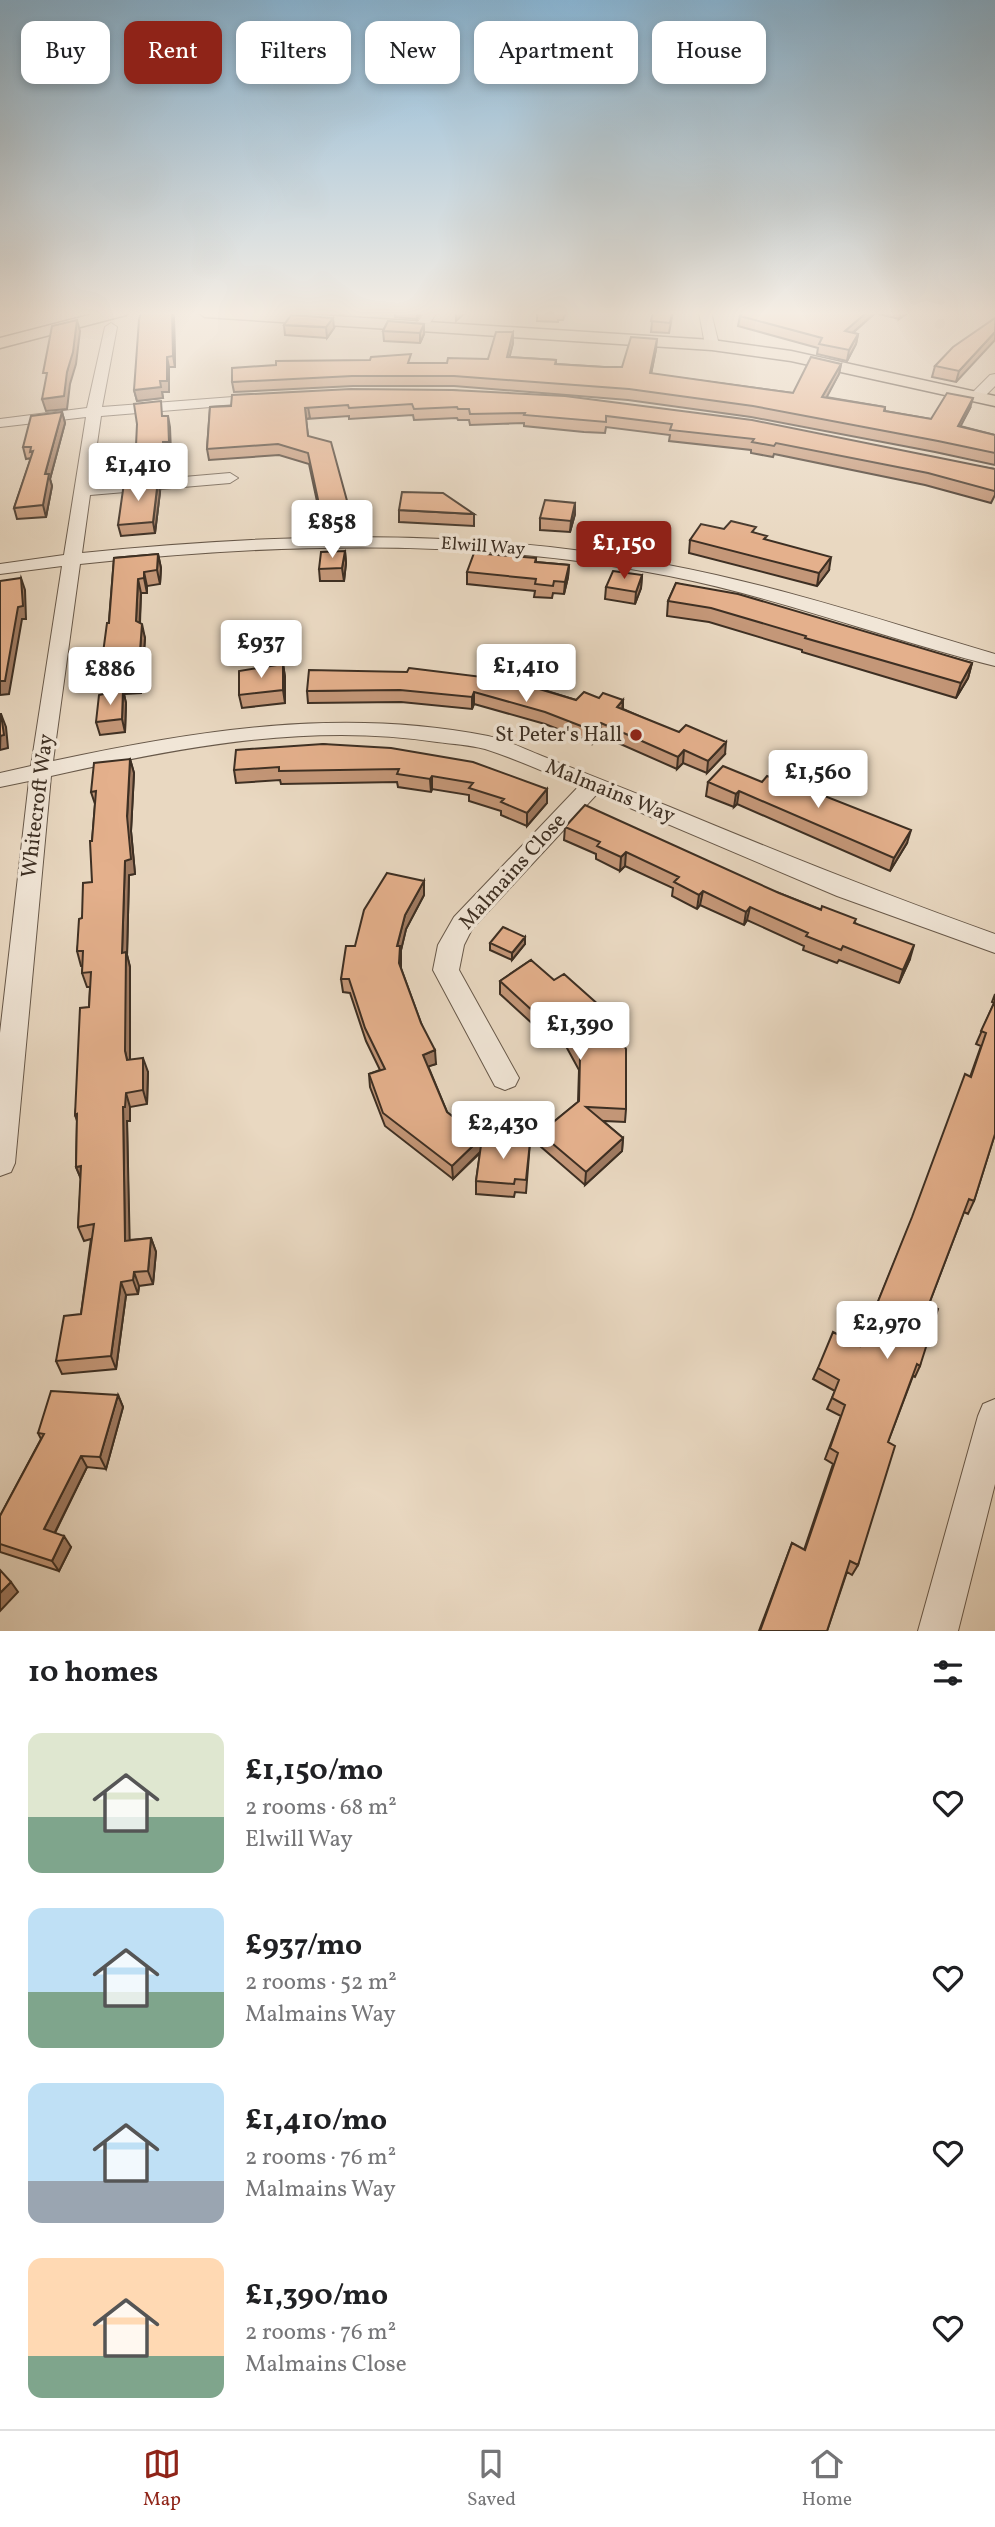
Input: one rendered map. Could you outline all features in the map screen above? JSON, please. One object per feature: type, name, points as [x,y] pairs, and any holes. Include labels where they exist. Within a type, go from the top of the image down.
[{"type":"main road","points":[[937,388],[995,401]]},
{"type":"street","name":"Whitecroft Way","points":[[1,1150],[41,771],[98,388]]},
{"type":"street","points":[[977,397],[985,388]]},
{"type":"street","points":[[0,423],[94,412],[273,398]]},
{"type":"street","points":[[82,491],[230,478]]},
{"type":"street","name":"Elwill Way","points":[[0,569],[73,559],[209,547],[372,540],[511,548],[622,562],[715,580],[995,660]]},
{"type":"street","name":"Malmains Way","points":[[0,780],[150,747],[235,735],[328,728],[411,731],[488,743],[594,784],[846,890],[995,944]]},
{"type":"street","name":"Malmains Close","points":[[505,1078],[446,970],[451,945],[463,923],[594,784]]},
{"type":"street","points":[[938,1631],[989,1459],[995,1416]]},
{"type":"building","points":[[44,388],[65,388],[64,396],[42,399]]},
{"type":"building","points":[[617,388],[758,388],[793,393],[795,388],[827,388],[822,397],[885,407],[884,411],[931,419],[947,393],[973,398],[958,426],[995,435],[995,453],[753,406]]},
{"type":"building","points":[[351,389],[452,390],[565,396],[752,420],[995,469],[995,490],[928,473],[776,443],[774,446],[752,442],[754,439],[670,430],[672,424],[606,416],[606,422],[524,415],[525,413],[470,414],[469,409],[414,409],[412,404],[305,408],[308,436],[331,442],[349,508],[320,509],[308,453],[278,444],[207,449],[210,407],[231,406],[232,395]]},
{"type":"building","points":[[161,401],[162,416],[168,416],[169,442],[163,442],[163,464],[135,467],[137,424],[134,404]]},
{"type":"building","points":[[62,412],[45,474],[49,474],[43,505],[14,508],[33,451],[30,452],[31,447],[23,447],[31,416]]},
{"type":"building","points":[[158,480],[153,522],[118,525],[124,483]]},
{"type":"building","points":[[402,492],[443,493],[474,514],[399,510]]},
{"type":"building","points":[[545,500],[575,503],[571,521],[540,518]]},
{"type":"building","points":[[731,521],[756,527],[752,532],[767,536],[764,539],[831,557],[819,573],[690,540],[701,524],[724,529]]},
{"type":"building","points":[[345,551],[342,568],[319,569],[321,552]]},
{"type":"building","points":[[474,553],[536,558],[535,562],[569,565],[565,582],[554,581],[553,586],[535,584],[536,579],[467,572]]},
{"type":"building","points":[[158,554],[157,570],[144,572],[144,578],[138,579],[136,621],[142,624],[138,678],[109,681],[107,667],[101,668],[109,623],[114,558]]},
{"type":"building","points":[[613,571],[642,575],[636,592],[606,587]]},
{"type":"building","points":[[21,578],[23,606],[18,607],[5,681],[0,681],[0,581]]},
{"type":"building","points":[[676,583],[738,594],[972,663],[961,683],[711,608],[668,601]]},
{"type":"building","points":[[283,664],[283,690],[239,695],[239,671]]},
{"type":"building","points":[[409,668],[498,679],[500,676],[531,683],[529,686],[576,700],[584,692],[599,698],[603,693],[623,700],[617,707],[679,732],[686,725],[726,742],[708,761],[684,750],[678,757],[601,723],[594,731],[545,712],[474,692],[472,697],[400,690],[307,691],[309,670],[407,672]]},
{"type":"building","points":[[123,690],[122,719],[96,722],[99,695]]},
{"type":"building","points":[[0,714],[4,735],[0,736]]},
{"type":"building","points":[[323,744],[391,748],[473,762],[547,789],[527,813],[501,802],[504,799],[469,788],[473,783],[432,776],[430,779],[397,774],[399,769],[279,771],[279,767],[234,770],[236,750]]},
{"type":"building","points":[[130,759],[127,816],[131,859],[125,861],[122,953],[126,952],[125,1051],[127,1060],[143,1058],[143,1090],[126,1093],[123,1107],[125,1241],[151,1238],[148,1271],[134,1272],[133,1280],[121,1282],[111,1356],[56,1361],[64,1316],[81,1314],[94,1224],[78,1227],[81,1166],[76,1167],[77,1114],[75,1115],[80,1008],[89,1007],[91,972],[82,973],[83,951],[77,951],[83,883],[92,882],[90,841],[96,791],[91,792],[94,763]]},
{"type":"building","points":[[723,766],[762,782],[767,776],[778,780],[779,778],[911,830],[894,858],[739,791],[736,794],[708,782]]},
{"type":"building","points":[[585,805],[779,893],[821,910],[822,906],[856,919],[854,923],[914,945],[903,970],[843,946],[841,950],[806,936],[808,933],[750,907],[746,912],[703,891],[699,895],[674,882],[679,877],[626,852],[621,857],[597,846],[600,842],[565,827]]},
{"type":"building","points":[[387,873],[424,881],[405,915],[397,946],[400,946],[399,963],[421,1023],[435,1050],[423,1055],[447,1112],[481,1138],[452,1166],[383,1113],[369,1074],[385,1069],[365,1028],[349,979],[341,979],[346,946],[355,946],[364,910]]},
{"type":"building","points":[[503,927],[525,937],[512,953],[490,943]]},
{"type":"building","points":[[531,960],[554,980],[564,974],[601,1007],[626,1049],[626,1109],[586,1107],[623,1138],[586,1172],[540,1133],[579,1101],[580,1057],[551,1004],[536,1014],[500,981]]},
{"type":"building","points":[[995,1001],[995,1134],[974,1201],[969,1199],[929,1304],[938,1309],[920,1366],[917,1364],[888,1442],[895,1446],[858,1565],[850,1561],[827,1631],[760,1631],[792,1543],[805,1550],[838,1453],[830,1448],[845,1405],[832,1398],[839,1380],[818,1368],[833,1332],[860,1346],[965,1074],[971,1077],[986,1033],[981,1031]]},
{"type":"building","points":[[482,1138],[530,1142],[526,1180],[515,1179],[514,1184],[476,1181]]},
{"type":"building","points":[[51,1391],[118,1395],[100,1457],[81,1456],[44,1529],[64,1536],[52,1561],[0,1544],[0,1516],[44,1434],[38,1433]]},
{"type":"building","points":[[0,1570],[11,1582],[0,1593]]},
{"type":"place","name":"St Peter's Hall","points":[[636,735]]}]
